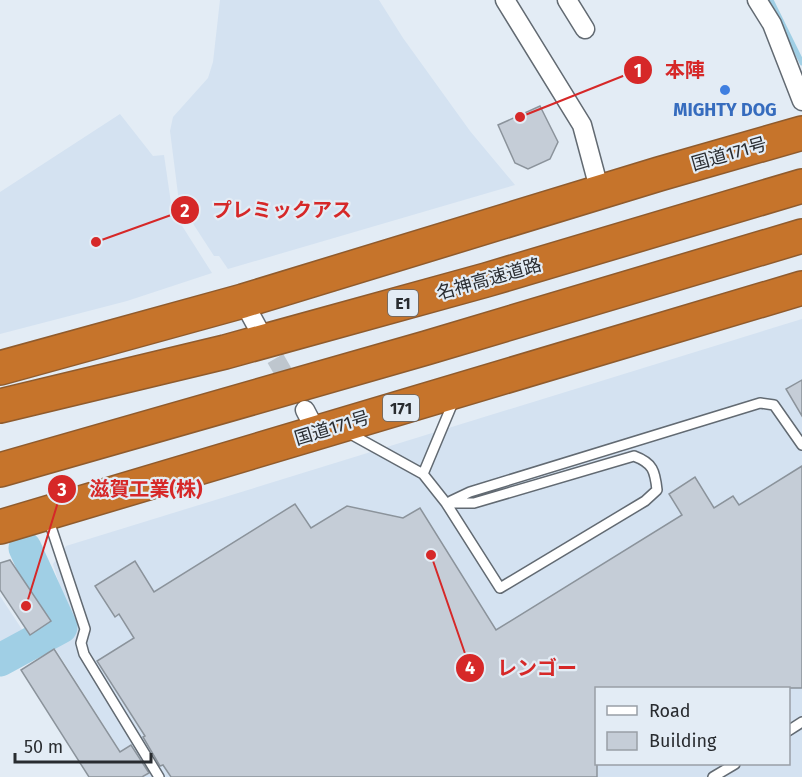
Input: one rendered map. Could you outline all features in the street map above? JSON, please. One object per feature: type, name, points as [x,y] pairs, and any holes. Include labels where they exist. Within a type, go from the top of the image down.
[{"type":"highway","name":"国道171号","points":[[0,368],[243,301],[802,133]]},
{"type":"highway","name":"名神高速道路","points":[[0,406],[225,352],[486,280],[802,186]]},
{"type":"highway","points":[[0,471],[802,236]]},
{"type":"highway","name":"国道171号","points":[[0,527],[51,526],[320,423],[457,392],[802,288]]},
{"type":"highway","points":[[0,454],[194,411],[426,348]]},
{"type":"street","points":[[505,0],[582,125],[600,192]]},
{"type":"street","points":[[567,0],[585,29]]},
{"type":"street","points":[[757,0],[772,24],[802,101]]},
{"type":"street","points":[[243,301],[261,334]]},
{"type":"lane","points":[[423,474],[457,392]]},
{"type":"lane","points":[[446,503],[470,492],[760,403],[774,405],[802,445]]},
{"type":"lane","points":[[320,423],[423,474],[446,503],[500,588],[645,501],[657,490],[655,475],[647,460],[634,456],[474,503],[446,503]]},
{"type":"lane","points":[[51,526],[85,629],[81,643],[84,654],[159,777]]},
{"type":"lane","points":[[713,777],[733,765]]},
{"type":"shaded area","points":[[220,0],[379,0],[403,38],[470,131],[515,185],[228,269],[219,256],[214,256],[179,202],[170,131],[173,117],[208,78],[213,62]]},
{"type":"shaded area","points":[[120,114],[153,156],[164,155],[172,210],[212,273],[127,301],[0,334],[0,192]]},
{"type":"shaded area","points":[[802,319],[802,777],[137,777],[49,639],[72,626],[53,564],[66,546]]},
{"type":"shaded area","points":[[0,596],[29,640],[0,655]]},
{"type":"building","points":[[540,106],[558,142],[550,159],[528,169],[515,163],[498,125]]},
{"type":"building","points":[[802,380],[802,416],[786,389]]},
{"type":"building","points":[[802,466],[802,688],[595,687],[597,777],[171,777],[163,765],[160,766],[143,737],[145,736],[97,661],[134,638],[119,614],[115,617],[95,586],[135,561],[154,592],[295,504],[311,528],[347,506],[403,518],[420,508],[496,630],[682,515],[669,494],[695,477],[714,508],[733,496],[739,505]]},
{"type":"building","points":[[10,560],[51,621],[30,635],[0,590],[0,563]]},
{"type":"building","points":[[54,649],[120,752],[131,745],[149,773],[142,777],[89,777],[21,670]]},
{"type":"waterway","points":[[771,0],[802,63]]},
{"type":"waterway","points":[[0,660],[61,627],[25,548]]},
{"type":"tunnel","points":[[262,335],[305,410]]},
{"type":"place","name":"MIGHTY DOG","points":[[725,90]]},
{"type":"place","name":"本陣","points":[[520,117]]},
{"type":"place","name":"プレミックアス","points":[[96,242]]},
{"type":"place","name":"レンゴー","points":[[431,555]]},
{"type":"place","name":"滋賀工業(株)","points":[[26,606]]}]
